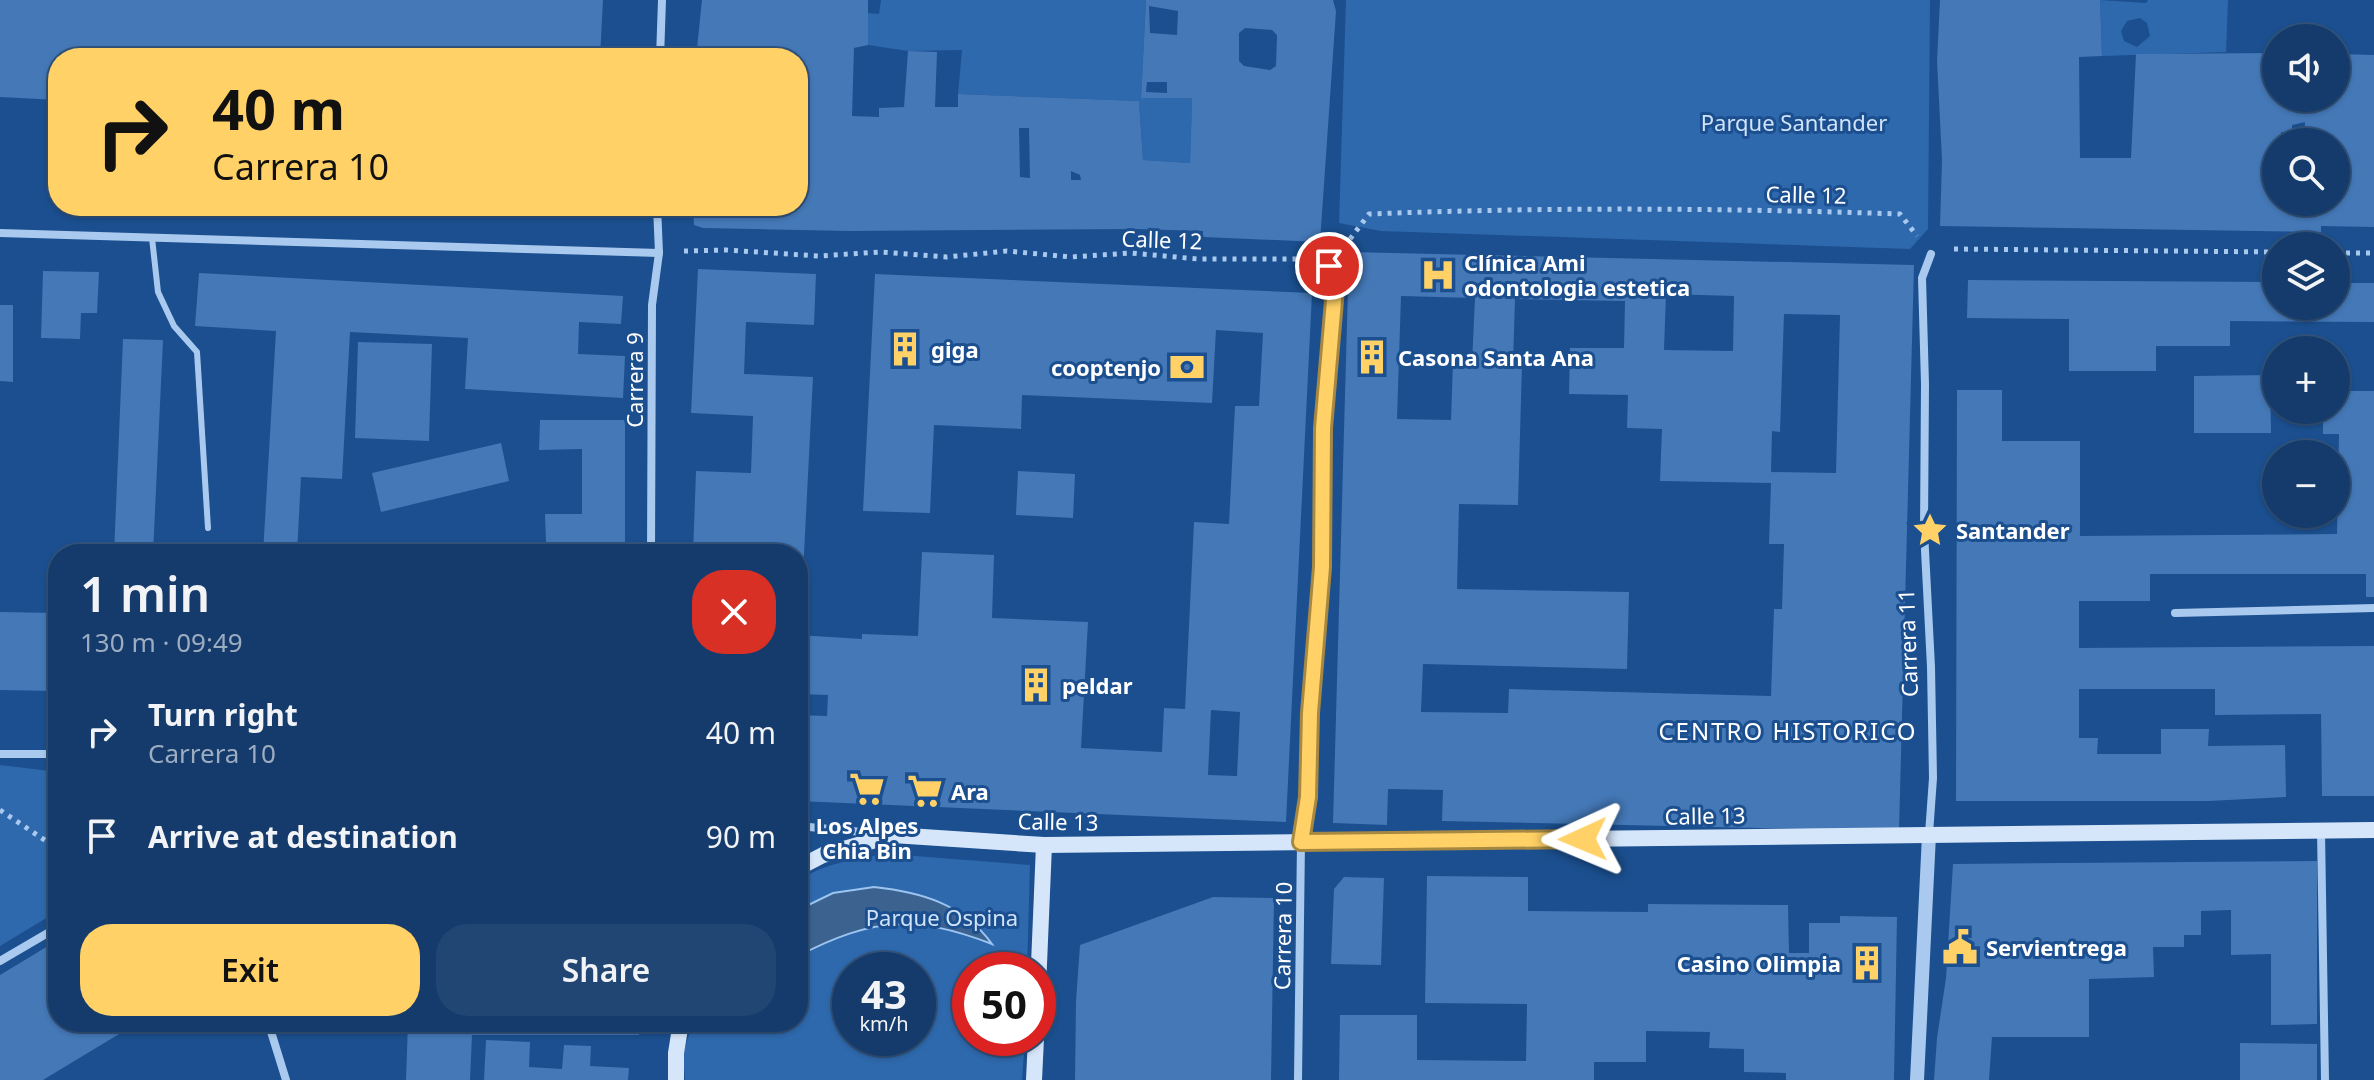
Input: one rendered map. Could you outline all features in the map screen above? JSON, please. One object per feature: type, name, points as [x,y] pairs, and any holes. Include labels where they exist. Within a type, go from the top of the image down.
[{"type":"main road","name":"Calle 13","points":[[808,863],[823,855],[893,835],[1044,845],[2374,830]]},
{"type":"main road","points":[[1040,952],[1044,845]]},
{"type":"main road","points":[[676,1080],[679,1032]]},
{"type":"main road","points":[[1034,1080],[1035,1056]]},
{"type":"street","points":[[660,48],[662,0]]},
{"type":"street","name":"Carrera 9","points":[[651,544],[652,305],[659,253],[657,216]]},
{"type":"street","points":[[0,233],[659,253]]},
{"type":"street","name":"Carrera 11","points":[[1917,1080],[1933,778],[1924,531],[1922,278],[1931,254]]},
{"type":"street","name":"Carrera 10","points":[[1298,1080],[1301,842],[1308,797],[1310,713],[1322,567],[1323,428],[1335,289],[1329,266]]},
{"type":"street","points":[[2175,613],[2374,608]]},
{"type":"street","points":[[0,754],[48,754]]},
{"type":"street","name":"Calle 13","points":[[808,827],[893,835]]},
{"type":"street","points":[[2321,830],[2325,1080]]},
{"type":"street","points":[[0,961],[48,933]]},
{"type":"street","points":[[271,1032],[286,1080]]},
{"type":"street","points":[[674,1032],[676,1053]]},
{"type":"lane","points":[[152,238],[158,292],[174,326],[197,352],[208,528]]},
{"type":"path","name":"Calle 12","points":[[659,253],[726,250],[819,256],[880,252],[947,257],[1007,251],[1071,257],[1131,253],[1198,259],[1309,259],[1329,266],[1369,214],[1441,211],[1801,211],[1900,214],[1931,254]]},
{"type":"path","points":[[1931,254],[1949,249],[2262,252]]},
{"type":"path","points":[[2350,253],[2374,253]]},
{"type":"path","points":[[0,810],[48,842]]},
{"type":"green space","points":[[881,0],[1146,0],[1141,98],[1192,98],[1190,163],[1143,160],[1139,101],[958,94],[962,50],[908,51],[868,45],[868,13],[879,14]]},
{"type":"green space","name":"Parque Santander","points":[[1346,0],[1930,0],[1928,229],[1910,249],[1381,231],[1339,223]]},
{"type":"green space","points":[[2100,0],[2146,3],[2148,0],[2228,0],[2226,52],[2102,56]],"holes":[[[2140,18],[2147,23],[2150,36],[2137,47],[2124,41],[2121,31],[2127,21]]]},
{"type":"green space","points":[[0,765],[48,771],[48,917],[0,946]]},
{"type":"green space","name":"Parque Ospina","points":[[889,854],[1030,865],[1028,952],[952,952],[952,1056],[1024,1056],[1022,1080],[685,1080],[683,1053],[690,1032],[808,1032],[808,875],[831,865]]},
{"type":"shaded area","points":[[874,887],[908,892],[940,902],[968,919],[992,944],[939,928],[894,924],[849,934],[808,951],[808,905],[833,893]]},
{"type":"building","points":[[0,0],[603,0],[601,48],[48,48],[48,99],[0,97]]},
{"type":"building","points":[[702,0],[868,0],[868,45],[854,48],[852,116],[879,117],[879,108],[904,107],[908,51],[937,52],[935,107],[958,107],[958,94],[1139,101],[1143,160],[1190,163],[1192,98],[1141,98],[1146,0],[1333,0],[1336,11],[1320,242],[1203,237],[1203,231],[1136,229],[849,231],[703,228],[694,225],[694,216],[808,216],[808,48],[697,48]],"holes":[[[1149,6],[1178,11],[1177,35],[1150,33]],[[1245,28],[1272,30],[1277,35],[1276,66],[1270,70],[1244,66],[1239,61],[1239,33]],[[1147,82],[1167,82],[1167,93],[1146,92]],[[1019,128],[1029,128],[1030,178],[1020,177]],[[1071,171],[1080,175],[1081,180],[1071,180]]]},
{"type":"building","points":[[1940,0],[2100,0],[2102,56],[2079,57],[2080,158],[2131,158],[2136,54],[2262,53],[2262,112],[2350,112],[2350,54],[2374,55],[2374,227],[2321,226],[2321,232],[1940,226],[1942,160],[1937,61]]},
{"type":"building","points":[[1349,252],[1914,265],[1899,831],[1442,821],[1443,790],[1388,789],[1387,825],[1333,823]],"holes":[[[1666,294],[1734,296],[1733,351],[1664,350]],[[1401,296],[1475,298],[1472,363],[1453,362],[1451,420],[1397,419]],[[1515,299],[1625,301],[1624,348],[1570,348],[1569,394],[1628,395],[1627,428],[1662,429],[1660,481],[1771,483],[1769,544],[1784,544],[1782,609],[1774,609],[1771,696],[1509,689],[1508,713],[1421,712],[1423,664],[1627,669],[1629,592],[1457,589],[1459,504],[1518,505],[1522,364],[1513,364]],[[1784,314],[1840,315],[1836,473],[1771,472],[1772,431],[1780,432]]]},
{"type":"building","points":[[698,269],[816,274],[814,325],[746,322],[744,374],[813,377],[804,544],[693,544],[696,471],[751,473],[753,416],[691,413]]},
{"type":"building","points":[[43,271],[99,272],[97,313],[81,313],[80,339],[41,338]]},
{"type":"building","points":[[199,273],[623,296],[621,324],[579,322],[578,354],[625,356],[623,398],[465,389],[468,338],[350,332],[342,479],[301,477],[298,544],[264,544],[276,331],[195,326]]},
{"type":"building","points":[[875,274],[1312,293],[1286,822],[808,801],[808,715],[827,716],[828,695],[808,694],[808,636],[862,639],[862,634],[918,636],[922,552],[994,555],[992,618],[1088,622],[1081,748],[1162,752],[1164,708],[1185,709],[1194,522],[1229,524],[1235,406],[1259,406],[1263,333],[1216,330],[1212,403],[1022,395],[1021,429],[934,425],[930,513],[863,511]],"holes":[[[1211,710],[1240,712],[1237,776],[1208,775]]]},
{"type":"building","points":[[1968,280],[2262,282],[2262,320],[2350,320],[2350,283],[2374,283],[2374,322],[2230,321],[2230,346],[2156,346],[2156,371],[2069,371],[2069,319],[1967,318]]},
{"type":"building","points":[[0,305],[13,305],[13,382],[0,381]]},
{"type":"building","points":[[123,339],[163,340],[153,544],[114,544]]},
{"type":"building","points":[[358,342],[432,344],[429,441],[355,438]]},
{"type":"building","points":[[2262,375],[2262,424],[2271,424],[2271,433],[2194,433],[2194,376]]},
{"type":"building","points":[[1957,390],[2002,390],[2002,441],[2080,441],[2080,536],[2337,534],[2337,528],[2350,528],[2350,440],[2339,440],[2339,434],[2323,434],[2323,424],[2350,424],[2350,391],[2374,391],[2374,597],[2366,597],[2366,574],[2150,574],[2150,601],[2079,601],[2079,648],[2374,646],[2374,796],[2322,796],[2321,714],[2215,715],[2215,689],[2079,689],[2079,738],[2098,738],[2097,754],[2161,754],[2161,729],[2209,729],[2208,746],[2285,745],[2286,797],[2209,801],[1956,801]]},
{"type":"building","points":[[540,420],[625,420],[625,543],[546,543],[545,514],[582,514],[582,449],[539,450]]},
{"type":"building","points":[[501,443],[509,481],[381,512],[372,473]]},
{"type":"building","points":[[1018,471],[1075,474],[1073,518],[1016,515]]},
{"type":"building","points":[[0,612],[48,613],[48,691],[0,690]]},
{"type":"building","points":[[2317,861],[2317,1024],[2271,1025],[2271,954],[2231,955],[2231,910],[2201,911],[2201,935],[2184,935],[2184,947],[2153,947],[2154,977],[2089,979],[2089,1037],[1992,1037],[1989,1080],[1934,1080],[1946,978],[1953,864]]},
{"type":"building","points":[[1427,876],[1528,877],[1528,911],[1648,912],[1648,904],[1788,905],[1789,953],[1809,953],[1809,923],[1840,923],[1840,916],[1897,917],[1894,1080],[1786,1080],[1786,1073],[1744,1072],[1744,1049],[1709,1048],[1710,1032],[1646,1031],[1646,1062],[1594,1062],[1594,1080],[1339,1080],[1340,1015],[1417,1015],[1417,1060],[1526,1061],[1527,1004],[1425,1003]]},
{"type":"building","points":[[1344,877],[1384,878],[1381,965],[1331,964],[1334,889]]},
{"type":"building","points":[[1213,897],[1274,898],[1271,1080],[1075,1080],[1080,945]]},
{"type":"building","points":[[48,946],[48,1032],[122,1032],[43,1080],[0,1080],[0,975]]},
{"type":"building","points":[[408,1032],[639,1032],[639,1035],[472,1035],[470,1080],[406,1080]]},
{"type":"building","points":[[486,1040],[530,1042],[529,1067],[562,1069],[564,1045],[591,1046],[590,1066],[629,1068],[628,1080],[484,1080]]},
{"type":"building","points":[[2240,1043],[2317,1044],[2317,1080],[2240,1080]]},
{"type":"place","name":"Clínica Ami odontologia estetica","points":[[1438,275]]},
{"type":"place","name":"giga","points":[[905,349]]},
{"type":"place","name":"Casona Santa Ana","points":[[1372,357]]},
{"type":"place","name":"cooptenjo","points":[[1187,367]]},
{"type":"place","name":"Santander","points":[[1930,530]]},
{"type":"place","name":"peldar","points":[[1036,685]]},
{"type":"place","name":"Los Alpes Chia Bin","points":[[867,789]]},
{"type":"place","name":"Ara","points":[[925,791]]},
{"type":"place","name":"Servientrega","points":[[1960,947]]},
{"type":"place","name":"Casino Olimpia","points":[[1867,963]]},
{"type":"district","name":"CENTRO HISTORICO","points":[[1788,730]]},
{"type":"route","points":[[1329,266],[1335,289],[1323,428],[1322,567],[1310,713],[1308,797],[1301,842],[1583,839]]}]
